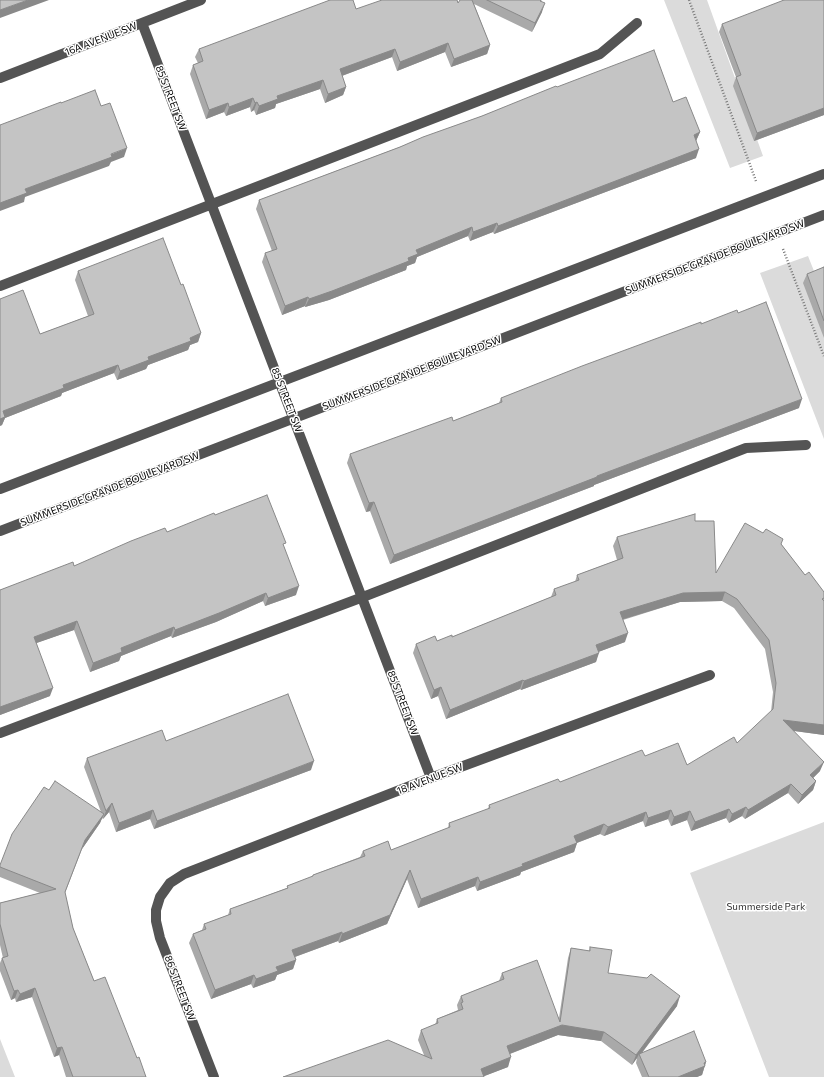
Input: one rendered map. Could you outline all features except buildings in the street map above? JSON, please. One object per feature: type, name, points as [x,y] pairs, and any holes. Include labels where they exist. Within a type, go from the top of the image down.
[{"type":"street","name":"16A AVENUE SW","points":[[0,78],[201,0]]},
{"type":"street","name":"85 STREET SW","points":[[142,23],[431,778]]},
{"type":"street","points":[[0,286],[600,54],[637,23]]},
{"type":"street","points":[[0,489],[824,174]]},
{"type":"street","name":"SUMMERSIDE GRANDE BOULEVARD SW","points":[[0,531],[824,215]]},
{"type":"street","points":[[0,733],[363,597],[746,448],[806,445]]},
{"type":"street","name":"18 AVENUE SW","points":[[160,897],[170,883],[184,874],[431,778],[710,675]]},
{"type":"street","name":"86 STREET SW","points":[[160,897],[156,910],[156,921],[160,938],[214,1077]]},
{"type":"path","points":[[689,0],[757,183]]},
{"type":"path","points":[[782,248],[824,356]]},
{"type":"green space","points":[[664,0],[707,0],[763,156],[730,168]]},
{"type":"green space","points":[[808,256],[824,296],[824,439],[760,273]]},
{"type":"green space","name":"Summerside Park","points":[[824,822],[824,1077],[769,1077],[690,873]]},
{"type":"green space","points":[[0,1039],[15,1077],[0,1077]]}]
